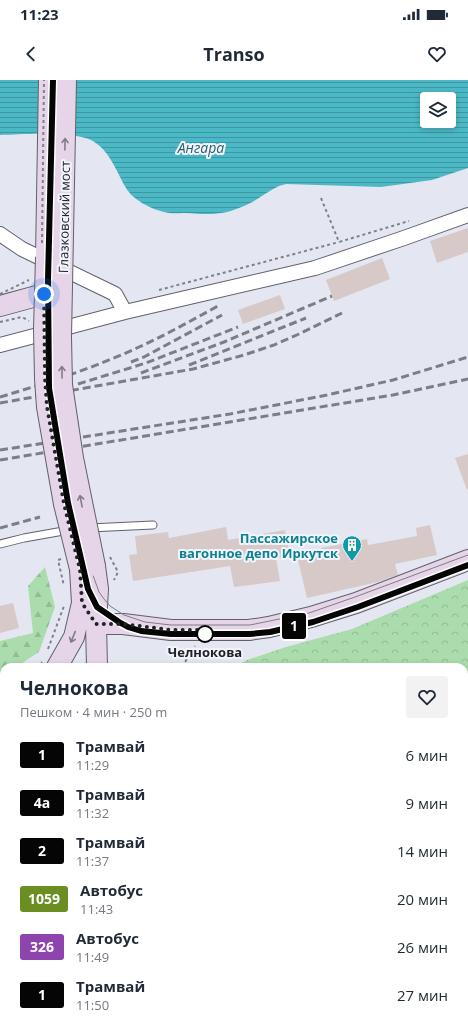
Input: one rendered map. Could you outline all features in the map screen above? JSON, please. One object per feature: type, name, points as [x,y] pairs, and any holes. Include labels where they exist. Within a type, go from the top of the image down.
[{"type":"main road","name":"Глазковский мост","points":[[49,80],[44,294],[45,379],[47,407],[64,504],[87,568]]},
{"type":"main road","name":"Глазковский мост","points":[[66,80],[61,337],[62,385],[87,568]]},
{"type":"main road","points":[[0,306],[44,294]]},
{"type":"main road","points":[[74,602],[96,624],[123,624],[171,630],[249,630],[311,618],[356,603],[468,560]]},
{"type":"main road","points":[[50,662],[74,637],[74,602],[87,568]]},
{"type":"main road","points":[[87,568],[98,589],[96,624],[97,663]]},
{"type":"street","points":[[0,345],[125,312],[315,268],[468,215]]},
{"type":"street","points":[[0,234],[22,249],[115,294],[125,312]]},
{"type":"lane","points":[[0,544],[57,531],[102,526],[153,526]]},
{"type":"path","points":[[42,246],[44,80]]},
{"type":"path","points":[[321,198],[339,242]]},
{"type":"path","points":[[156,290],[339,242],[415,219]]},
{"type":"path","points":[[0,294],[28,282],[31,276]]},
{"type":"path","points":[[108,552],[118,572],[112,582]]},
{"type":"path","points":[[58,560],[65,588]]},
{"type":"path","points":[[47,650],[74,602]]},
{"type":"path","points":[[184,663],[195,645]]},
{"type":"green space","points":[[45,567],[55,607],[39,652],[22,663],[0,663],[0,641],[33,633],[28,586]]},
{"type":"green space","points":[[468,580],[468,663],[241,663],[286,647],[352,629]]},
{"type":"water","name":"Ангара","points":[[0,80],[468,80],[468,168],[432,180],[381,187],[286,184],[274,188],[244,206],[232,211],[219,213],[169,213],[154,209],[143,203],[129,192],[108,155],[98,144],[91,140],[72,135],[0,135]]},
{"type":"building","points":[[468,228],[468,252],[437,263],[430,241]]},
{"type":"building","points":[[382,258],[390,279],[334,301],[326,280]]},
{"type":"building","points":[[280,295],[285,309],[243,324],[238,310]]},
{"type":"building","points":[[468,454],[468,489],[467,490],[455,458]]},
{"type":"building","name":"Пассажирское вагонное депо Иркутск","points":[[430,525],[437,555],[395,564],[398,575],[378,582],[307,598],[298,560],[323,555],[321,548],[367,539],[368,545],[417,536],[416,528]]},
{"type":"building","points":[[226,527],[228,540],[285,530],[290,556],[276,558],[280,581],[234,587],[230,566],[133,581],[129,555],[137,554],[135,536],[168,532],[169,538]]},
{"type":"building","points":[[13,603],[19,628],[0,633],[0,606]]},
{"type":"tram line","points":[[53,80],[49,279],[49,388],[68,503],[88,589],[97,607],[128,627],[141,631],[171,634],[250,634],[313,622],[358,607],[468,565]]},
{"type":"tram line","name":"1","points":[[53,80],[48,279],[49,388],[51,408],[68,503],[88,589],[97,607],[128,627],[141,631],[171,634],[250,634],[270,632],[313,622],[358,607],[468,565]]},
{"type":"tram line","points":[[62,80],[56,343],[57,388],[76,502],[90,567],[99,592],[104,599],[110,606],[124,615],[145,622],[171,625],[250,625],[309,613],[468,555]]},
{"type":"railway","points":[[141,373],[224,342],[332,296]]},
{"type":"railway","points":[[0,397],[70,375],[122,355],[159,338],[218,306]]},
{"type":"railway","points":[[0,403],[193,369],[274,345],[342,313]]},
{"type":"railway","points":[[131,362],[144,357],[222,315]]},
{"type":"railway","points":[[189,365],[306,318]]},
{"type":"railway","points":[[78,384],[146,363],[238,327]]},
{"type":"railway","points":[[0,450],[230,414],[327,395],[393,380],[468,357]]},
{"type":"railway","points":[[0,460],[393,395],[468,379]]},
{"type":"railway","points":[[0,528],[40,517]]},
{"type":"place","name":"Пассажирское вагонное депо Иркутск","points":[[352,562]]},
{"type":"place","name":"Челнокова","points":[[205,634]]},
{"type":"route","points":[[44,294],[45,379],[47,407],[64,504],[80,570],[82,603],[96,624],[123,624],[171,630],[205,630],[205,634]]}]
